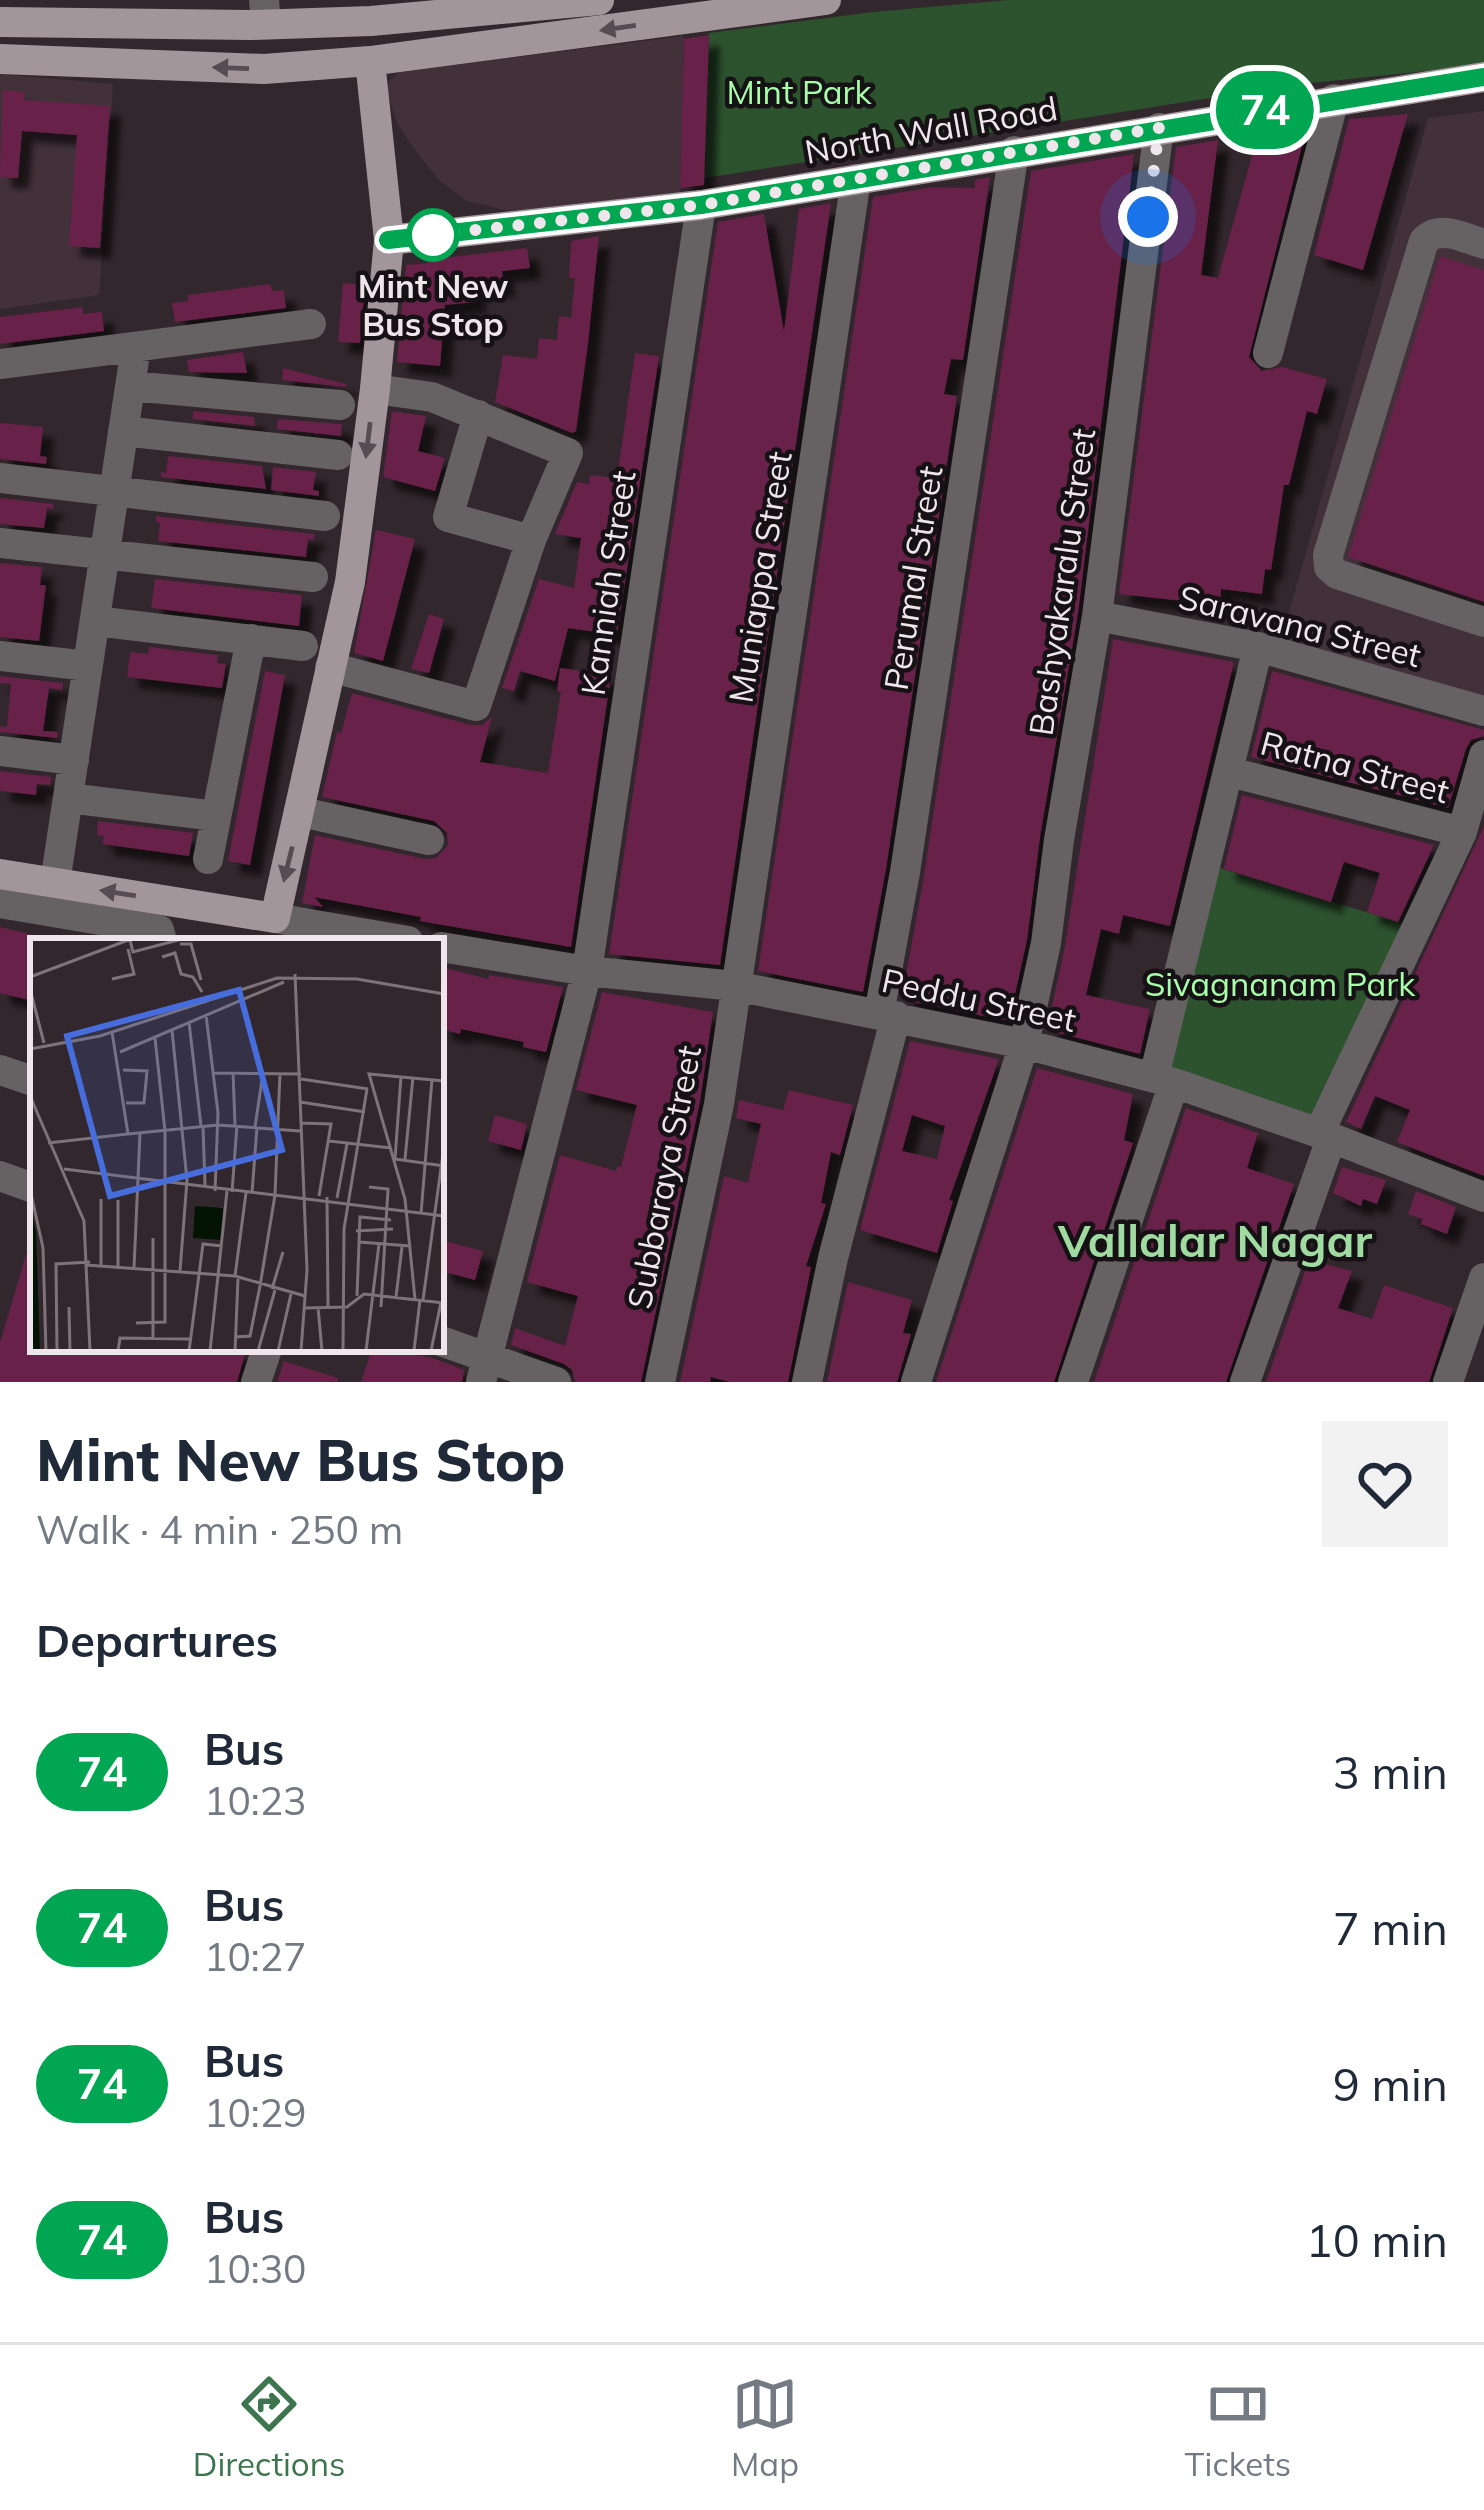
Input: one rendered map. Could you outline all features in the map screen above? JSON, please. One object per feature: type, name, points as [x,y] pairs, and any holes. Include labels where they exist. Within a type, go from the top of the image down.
[{"type":"main road","points":[[0,22],[265,12],[371,21],[599,0]]},
{"type":"main road","points":[[0,59],[265,69],[370,62],[826,0]]},
{"type":"main road","points":[[0,874],[275,918],[350,582],[375,388],[388,240],[370,62]]},
{"type":"main road","name":"North Wall Road","points":[[388,240],[701,205],[1484,77]]},
{"type":"street","points":[[1268,353],[1334,99]]},
{"type":"street","name":"Bashyakaralu Street","points":[[916,1382],[1024,1044],[1046,943],[1097,616],[1159,128]]},
{"type":"street","name":"Perumal Street","points":[[807,1382],[887,1015],[1014,151]]},
{"type":"street","name":"Muniappa Street","points":[[735,986],[856,179]]},
{"type":"street","name":"Kanniah Street","points":[[484,1370],[587,971],[701,205]]},
{"type":"street","points":[[1484,244],[1442,232],[1424,241],[1328,555],[1329,567],[1337,574],[1484,622]]},
{"type":"street","points":[[0,364],[311,324]]},
{"type":"street","points":[[55,883],[136,347]]},
{"type":"street","points":[[130,386],[340,405]]},
{"type":"street","points":[[330,667],[476,706],[531,540],[568,453],[432,397],[375,388]]},
{"type":"street","points":[[478,415],[448,517],[531,540]]},
{"type":"street","points":[[123,431],[338,455]]},
{"type":"street","points":[[0,478],[325,516]]},
{"type":"street","points":[[0,543],[313,577]]},
{"type":"street","name":"Saravana Street","points":[[1097,616],[1258,647],[1484,711]]},
{"type":"street","points":[[95,621],[303,646]]},
{"type":"street","points":[[208,859],[251,639]]},
{"type":"street","points":[[1073,1382],[1164,1080],[1258,647]]},
{"type":"street","points":[[0,656],[88,666]]},
{"type":"street","points":[[0,752],[74,760]]},
{"type":"street","points":[[1245,1382],[1325,1136],[1462,832],[1484,755]]},
{"type":"street","name":"Ratna Street","points":[[1230,772],[1462,832]]},
{"type":"street","points":[[68,798],[217,816]]},
{"type":"street","points":[[301,812],[429,840]]},
{"type":"street","points":[[0,903],[158,930],[161,938]]},
{"type":"street","points":[[275,918],[373,938]]},
{"type":"street","name":"Peddu Street","points":[[444,947],[587,971],[735,986],[1024,1044],[1164,1080],[1484,1197]]},
{"type":"street","name":"Subbaraya Street","points":[[660,1382],[719,1104],[735,986]]},
{"type":"street","points":[[0,1070],[30,1080]]},
{"type":"street","points":[[0,1176],[30,1187]]},
{"type":"street","points":[[1448,1382],[1484,1278]]},
{"type":"street","points":[[444,1343],[484,1370],[556,1382]]},
{"type":"street","points":[[256,1382],[266,1352]]},
{"type":"shaded area","points":[[684,36],[680,199],[549,211],[504,210],[467,201],[440,181],[414,149],[396,121],[387,92],[389,81],[400,72]]},
{"type":"shaded area","points":[[0,74],[113,84],[99,295],[0,309]]},
{"type":"shaded area","points":[[1484,111],[1484,709],[1278,652],[1428,118]]},
{"type":"green space","name":"Mint Park","points":[[1008,0],[1484,0],[1484,65],[1292,85],[705,178],[709,33]]},
{"type":"green space","name":"Sivagnanam Park","points":[[1216,867],[1406,924],[1317,1122],[1165,1066]]},
{"type":"building","points":[[709,35],[704,185],[680,188],[684,39]]},
{"type":"building","points":[[3,90],[24,92],[24,100],[110,106],[100,248],[69,246],[77,135],[22,131],[18,178],[0,177]]},
{"type":"building","points":[[1408,114],[1363,270],[1314,255],[1349,119]]},
{"type":"building","points":[[1307,126],[1249,357],[1262,371],[1282,367],[1327,379],[1317,414],[1307,411],[1289,485],[1284,485],[1271,570],[1265,569],[1262,594],[1221,589],[1220,605],[1119,594],[1176,147],[1218,140],[1201,275],[1218,278],[1258,134]]},
{"type":"building","points":[[1134,154],[1078,613],[1027,940],[1009,1021],[908,1001],[902,998],[1031,171]]},
{"type":"building","points":[[990,177],[963,360],[951,359],[944,394],[957,396],[863,992],[758,971],[873,197],[933,187],[975,188],[975,180]]},
{"type":"building","points":[[831,203],[720,965],[609,954],[718,222],[764,214],[784,332],[799,209]]},
{"type":"building","points":[[599,236],[576,431],[572,433],[495,402],[503,355],[537,359],[539,338],[557,340],[559,316],[571,318],[575,278],[569,278],[571,241]]},
{"type":"building","points":[[527,248],[530,268],[502,271],[504,286],[474,288],[475,302],[445,305],[440,366],[397,362],[406,265],[428,263],[427,255],[445,253],[445,258]]},
{"type":"building","points":[[1440,256],[1484,270],[1484,602],[1348,557]]},
{"type":"building","points":[[343,283],[365,285],[360,343],[338,342]]},
{"type":"building","points":[[270,284],[272,291],[284,290],[286,308],[175,322],[172,303],[188,301],[188,295]]},
{"type":"building","points":[[83,307],[83,314],[102,312],[104,331],[0,344],[0,317]]},
{"type":"building","points":[[243,352],[247,373],[189,372],[187,360]]},
{"type":"building","points":[[635,353],[659,356],[617,635],[568,628],[555,681],[520,671],[514,691],[502,688],[539,579],[574,588],[581,538],[555,534],[577,482],[589,484],[590,475],[617,478]]},
{"type":"building","points":[[283,368],[346,384],[346,387],[282,380]]},
{"type":"building","points":[[193,411],[254,417],[255,426],[193,419]]},
{"type":"building","points":[[392,411],[426,416],[418,451],[445,458],[435,491],[383,477]]},
{"type":"building","points":[[278,419],[342,424],[341,436],[277,429]]},
{"type":"building","points":[[0,423],[43,427],[40,456],[47,457],[46,464],[0,459]]},
{"type":"building","points":[[168,456],[262,466],[266,489],[161,477]]},
{"type":"building","points":[[273,467],[316,472],[313,490],[319,496],[271,490]]},
{"type":"building","points":[[0,498],[53,504],[53,509],[47,508],[44,528],[0,524]]},
{"type":"building","points":[[156,516],[314,534],[314,540],[308,539],[306,557],[158,541]]},
{"type":"building","points":[[376,530],[415,539],[383,661],[354,653]]},
{"type":"building","points":[[0,563],[42,567],[40,585],[46,585],[39,641],[0,637]]},
{"type":"building","points":[[155,579],[302,595],[299,626],[151,608]]},
{"type":"building","points":[[429,614],[444,619],[429,673],[411,669]]},
{"type":"building","points":[[1113,639],[1234,662],[1170,926],[1123,915],[1119,934],[1101,929],[1086,995],[1150,1009],[1140,1054],[1047,1030],[1065,946]]},
{"type":"building","points":[[149,647],[218,655],[217,663],[226,664],[222,688],[127,677],[130,652],[148,654]]},
{"type":"building","points":[[560,668],[611,675],[571,947],[314,897],[323,907],[302,903],[315,835],[425,859],[436,858],[448,845],[447,833],[434,821],[322,797],[337,732],[341,733],[352,693],[471,725],[482,725],[492,717],[480,762],[548,773],[561,692],[557,691]]},
{"type":"building","points":[[265,671],[285,675],[250,865],[228,861]]},
{"type":"building","points":[[1272,671],[1484,730],[1484,736],[1471,740],[1466,749],[1448,808],[1251,757]]},
{"type":"building","points":[[0,676],[63,683],[62,690],[49,688],[43,731],[58,732],[57,738],[0,732],[0,726],[7,727],[11,684],[0,683]]},
{"type":"building","points":[[0,771],[51,777],[50,785],[37,784],[36,795],[0,791]]},
{"type":"building","points":[[1242,795],[1434,845],[1398,922],[1367,912],[1380,873],[1344,862],[1331,902],[1224,869]]},
{"type":"building","points":[[98,821],[193,833],[189,856],[102,844]]},
{"type":"building","points":[[1484,826],[1484,1176],[1397,1142],[1410,1110],[1375,1096],[1361,1129],[1346,1122]]},
{"type":"building","points":[[0,927],[33,935],[30,1000],[0,993]]},
{"type":"building","points":[[444,968],[488,979],[489,975],[563,987],[546,1052],[523,1047],[524,1042],[461,1029],[460,1034],[444,1030]]},
{"type":"building","points":[[602,992],[713,1012],[700,1101],[641,1382],[575,1382],[572,1370],[564,1364],[511,1345],[515,1328],[565,1346],[578,1296],[527,1282],[560,1155],[616,1171],[637,1105],[576,1090]]},
{"type":"building","points":[[910,1041],[999,1059],[949,1200],[953,1201],[937,1253],[860,1230]],"holes":[[[912,1115],[945,1126],[937,1159],[902,1151]]]},
{"type":"building","points":[[1037,1068],[1133,1094],[1124,1140],[1133,1143],[1054,1382],[936,1382]]},
{"type":"building","points":[[789,1090],[853,1105],[840,1155],[831,1152],[821,1203],[826,1204],[806,1266],[811,1267],[788,1382],[730,1382],[711,1377],[710,1382],[680,1382],[724,1176],[748,1183],[761,1124],[736,1118],[739,1100],[783,1110]]},
{"type":"building","points":[[1186,1108],[1258,1133],[1247,1168],[1294,1184],[1226,1382],[1094,1382]]},
{"type":"building","points":[[495,1115],[527,1124],[521,1150],[488,1141]]},
{"type":"building","points":[[1342,1167],[1386,1180],[1377,1204],[1363,1199],[1361,1206],[1333,1193]]},
{"type":"building","points":[[1416,1191],[1456,1207],[1447,1234],[1408,1214]]},
{"type":"building","points":[[444,1241],[483,1251],[475,1280],[444,1272]]},
{"type":"building","points":[[30,1248],[30,1352],[245,1354],[237,1382],[0,1382],[0,1343]]},
{"type":"building","points":[[1309,1260],[1352,1271],[1338,1308],[1372,1319],[1384,1285],[1453,1308],[1429,1382],[1266,1382]]},
{"type":"building","points":[[848,1282],[912,1300],[903,1333],[911,1334],[897,1382],[827,1382]]},
{"type":"building","points":[[371,1352],[430,1357],[464,1370],[462,1382],[361,1382]]},
{"type":"building","points":[[284,1361],[338,1378],[338,1382],[277,1382]]},
{"type":"bus line","name":"74","points":[[388,240],[701,205],[1484,77]]},
{"type":"place","name":"Mint New Bus Stop","points":[[433,235]]},
{"type":"district","name":"Vallalar Nagar","points":[[1215,1241]]},
{"type":"route","points":[[433,235],[422,236],[701,205],[1159,128],[1148,217]]}]
